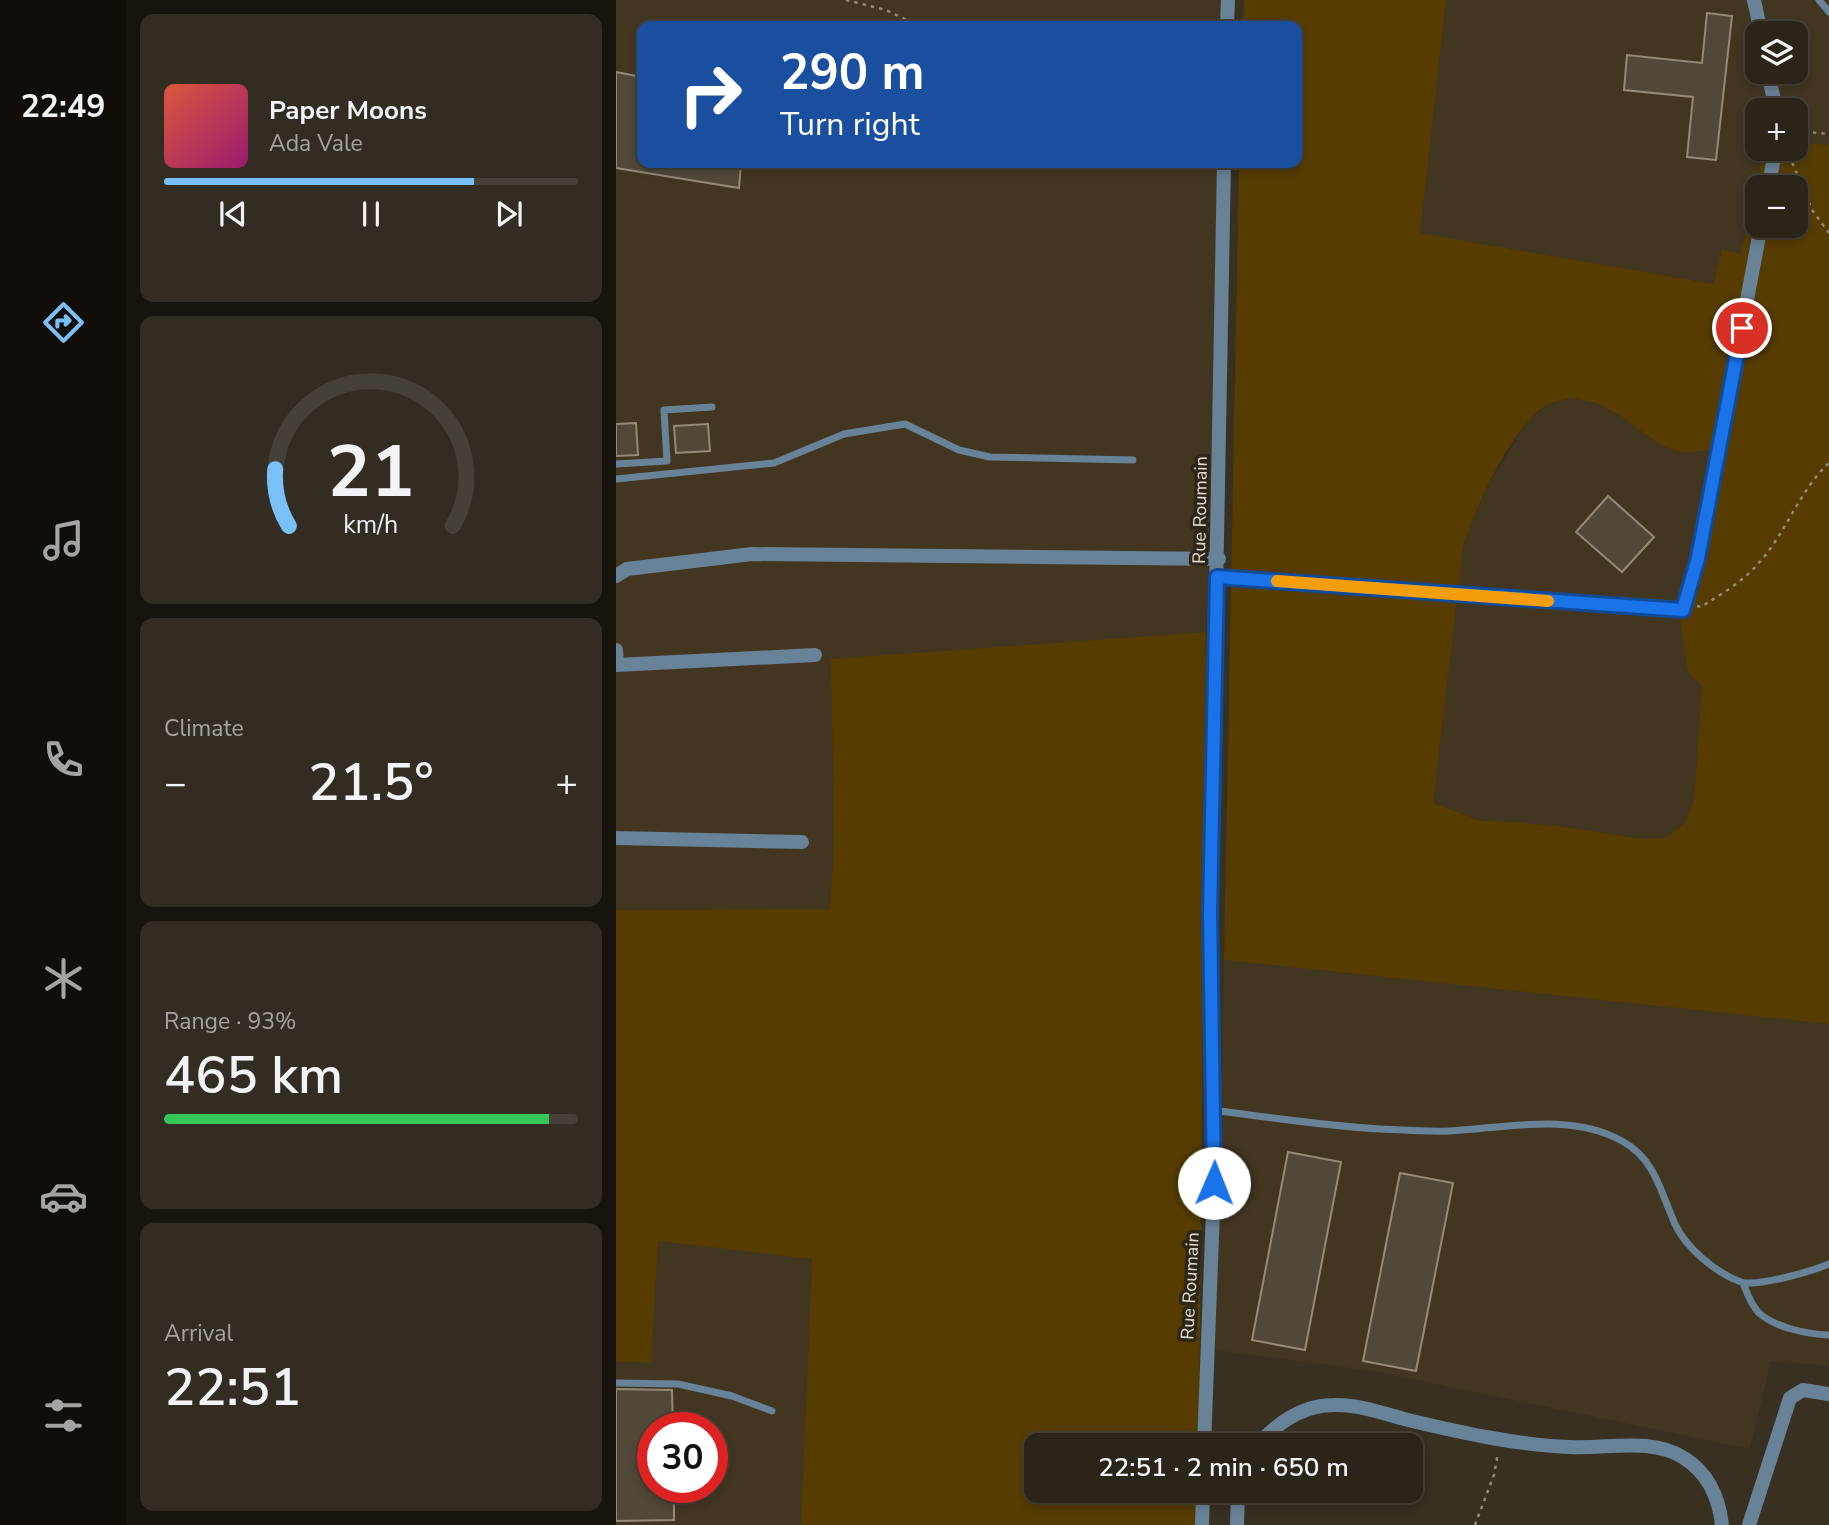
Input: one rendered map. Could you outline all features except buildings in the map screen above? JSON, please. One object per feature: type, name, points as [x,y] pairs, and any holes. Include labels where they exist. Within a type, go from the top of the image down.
[{"type":"street","points":[[1227,21],[1228,0]]},
{"type":"street","points":[[1754,0],[1758,21]]},
{"type":"street","name":"Rue Roumain","points":[[1204,1433],[1215,1158],[1211,1110],[1210,913],[1219,559],[1224,168]]},
{"type":"street","points":[[1217,577],[1683,610],[1698,558],[1759,238]]},
{"type":"street","points":[[616,576],[627,569],[751,554],[1219,559]]},
{"type":"street","points":[[616,660],[815,655]]},
{"type":"street","points":[[616,838],[802,842]]},
{"type":"street","points":[[1749,1525],[1790,1398],[1803,1390],[1829,1394]]},
{"type":"street","points":[[1268,1433],[1292,1415],[1333,1405],[1359,1407],[1501,1439],[1567,1447],[1660,1447],[1683,1457],[1699,1469],[1718,1501],[1722,1525]]},
{"type":"street","points":[[1202,1525],[1203,1503]]},
{"type":"street","points":[[1237,1525],[1238,1503]]},
{"type":"lane","points":[[1819,0],[1829,12]]},
{"type":"lane","points":[[616,464],[667,461],[664,410],[712,407]]},
{"type":"lane","points":[[616,479],[774,463],[844,433],[905,424],[959,450],[990,457],[1133,460]]},
{"type":"lane","points":[[1211,1110],[1378,1129],[1447,1131],[1535,1124],[1597,1131],[1622,1141],[1643,1156],[1658,1178],[1675,1226],[1688,1245],[1705,1260],[1743,1283],[1753,1305],[1768,1318],[1792,1329],[1829,1335]]},
{"type":"lane","points":[[1743,1283],[1805,1273],[1829,1264]]},
{"type":"lane","points":[[616,1383],[678,1384],[732,1396],[772,1411]]},
{"type":"path","points":[[846,0],[886,10],[909,21]]},
{"type":"path","points":[[1808,132],[1829,134]]},
{"type":"path","points":[[1792,161],[1812,210],[1829,233]]},
{"type":"path","points":[[1685,604],[1701,607],[1758,565],[1812,479],[1829,463]]},
{"type":"path","points":[[1475,1525],[1494,1475],[1501,1439]]},
{"type":"shaded area","points":[[616,0],[1224,0],[1224,21],[637,21],[637,168],[1221,168],[1206,632],[832,659],[834,843],[830,909],[616,910]]},
{"type":"shaded area","points":[[1244,0],[1446,0],[1420,233],[1713,284],[1722,250],[1741,254],[1745,236],[1745,238],[1808,238],[1808,175],[1758,175],[1761,161],[1808,161],[1808,143],[1829,145],[1829,1024],[1224,960],[1239,168],[1302,168],[1302,21],[1243,21]],"holes":[[[1571,398],[1596,403],[1619,415],[1661,445],[1683,453],[1709,450],[1680,620],[1688,673],[1702,686],[1694,801],[1685,823],[1666,838],[1643,839],[1551,825],[1478,820],[1433,803],[1463,548],[1495,471],[1519,432],[1545,406]]]},
{"type":"shaded area","points":[[1446,0],[1829,0],[1829,145],[1808,143],[1808,98],[1745,98],[1745,161],[1761,161],[1758,175],[1745,175],[1745,237],[1741,255],[1722,250],[1713,284],[1420,233]]},
{"type":"shaded area","points":[[1571,398],[1596,403],[1619,415],[1661,445],[1683,453],[1709,450],[1680,620],[1688,673],[1702,686],[1694,801],[1685,823],[1666,838],[1643,839],[1551,825],[1478,820],[1433,803],[1463,548],[1470,525],[1490,482],[1528,421],[1546,405]]},
{"type":"shaded area","points":[[1206,632],[1199,1433],[1024,1433],[1024,1503],[1199,1503],[1199,1525],[801,1525],[812,1259],[658,1241],[651,1363],[616,1361],[616,910],[830,909],[834,843],[831,659]]},
{"type":"shaded area","points":[[1224,960],[1829,1024],[1829,1366],[1771,1361],[1750,1449],[1373,1371],[1215,1350]]},
{"type":"shaded area","points":[[658,1241],[812,1259],[801,1525],[616,1525],[616,1361],[651,1362]]},
{"type":"slow traffic","points":[[1277,581],[1548,601]]},
{"type":"route","points":[[1214,1183],[1210,913],[1217,577],[1683,610],[1698,558],[1742,328]]}]
